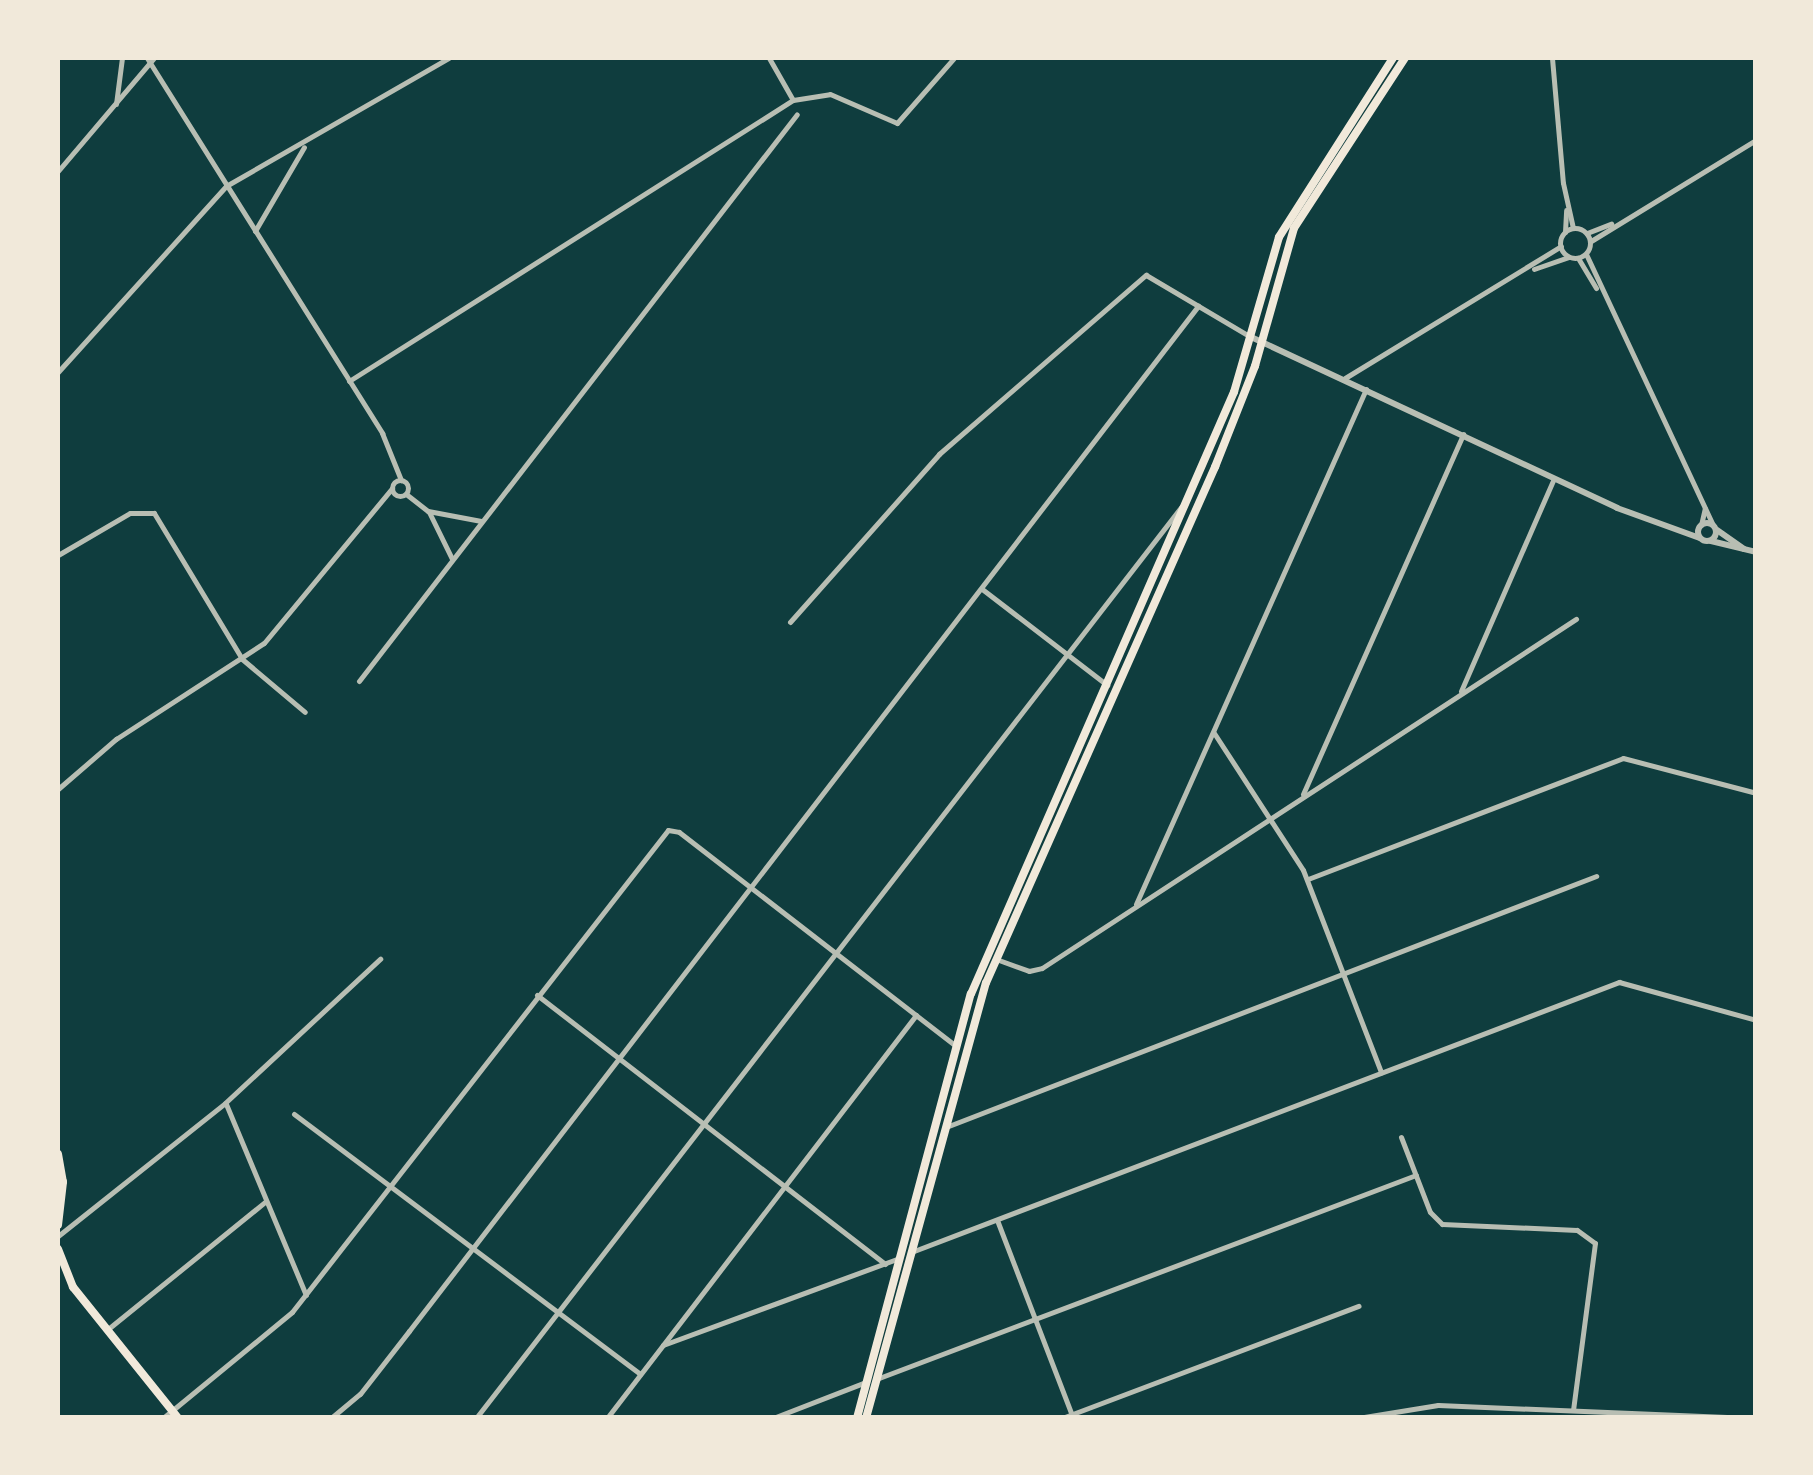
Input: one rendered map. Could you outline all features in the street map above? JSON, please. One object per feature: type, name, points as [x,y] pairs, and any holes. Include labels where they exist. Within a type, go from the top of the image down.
[{"type":"main road","points":[[866,1418],[899,1258],[976,980],[1184,504],[1251,337],[1286,223],[1393,58]]},
{"type":"main road","points":[[856,1418],[910,1253],[996,959],[1215,467],[1262,343],[1274,279],[1294,228],[1405,58]]},
{"type":"main road","points":[[58,1154],[58,1224]]},
{"type":"main road","points":[[58,1249],[59,1263],[175,1414]]},
{"type":"street","points":[[115,106],[122,58]]},
{"type":"street","points":[[58,372],[226,186],[306,145],[449,58]]},
{"type":"street","points":[[769,58],[793,100]]},
{"type":"street","points":[[349,381],[793,100],[814,92],[897,123],[954,58]]},
{"type":"street","points":[[1345,378],[1531,270],[1560,246],[1566,207],[1552,58]]},
{"type":"street","points":[[58,170],[150,60],[384,438],[400,480],[408,487],[406,494]]},
{"type":"street","points":[[359,680],[797,114]]},
{"type":"street","points":[[1590,241],[1756,140]]},
{"type":"street","points":[[255,230],[306,145]]},
{"type":"street","points":[[1566,207],[1574,228]]},
{"type":"street","points":[[1564,232],[1574,228],[1587,233],[1619,221]]},
{"type":"street","points":[[1587,233],[1590,241],[1586,254],[1598,290]]},
{"type":"street","points":[[1560,246],[1569,257]]},
{"type":"street","points":[[1531,270],[1586,254]]},
{"type":"street","points":[[1578,258],[1598,290],[1714,527],[1745,550]]},
{"type":"street","points":[[790,622],[939,454],[1146,275],[1262,343],[1345,378],[1554,478],[1678,531],[1714,527]]},
{"type":"street","points":[[332,1418],[360,1394],[1198,306]]},
{"type":"street","points":[[1134,906],[1366,388]]},
{"type":"street","points":[[1302,797],[1464,434]]},
{"type":"street","points":[[1460,694],[1554,478]]},
{"type":"street","points":[[58,790],[116,740],[242,659],[270,636],[400,480]]},
{"type":"street","points":[[392,488],[395,494],[406,494],[428,511],[452,558]]},
{"type":"street","points":[[476,1418],[1065,652],[1184,504]]},
{"type":"street","points":[[1700,531],[1705,506]]},
{"type":"street","points":[[58,556],[130,512],[150,510],[242,659],[305,712]]},
{"type":"street","points":[[428,511],[482,521]]},
{"type":"street","points":[[1710,540],[1714,527]]},
{"type":"street","points":[[1700,531],[1710,540],[1756,552]]},
{"type":"street","points":[[981,588],[1106,685]]},
{"type":"street","points":[[996,959],[1037,970],[1576,619]]},
{"type":"street","points":[[1214,733],[1272,816],[1308,878],[1381,1072]]},
{"type":"street","points":[[1308,878],[1610,762],[1634,758],[1756,793]]},
{"type":"street","points":[[164,1418],[175,1414],[278,1326],[306,1295],[668,830],[678,832],[956,1046]]},
{"type":"street","points":[[944,1128],[1596,876]]},
{"type":"street","points":[[58,1236],[225,1102],[380,959]]},
{"type":"street","points":[[910,1253],[1607,986],[1632,982],[1756,1020]]},
{"type":"street","points":[[537,995],[885,1264]]},
{"type":"street","points":[[607,1418],[916,1015]]},
{"type":"street","points":[[225,1102],[306,1295]]},
{"type":"street","points":[[294,1114],[475,1246],[640,1374]]},
{"type":"street","points":[[1401,1136],[1442,1224],[1577,1230],[1595,1243],[1573,1409]]},
{"type":"street","points":[[773,1418],[1416,1175]]},
{"type":"street","points":[[108,1330],[265,1202]]},
{"type":"street","points":[[997,1220],[1073,1416]]},
{"type":"street","points":[[663,1346],[899,1258]]},
{"type":"street","points":[[1062,1418],[1359,1306]]},
{"type":"street","points":[[1358,1418],[1384,1410],[1573,1409],[1745,1418]]}]
